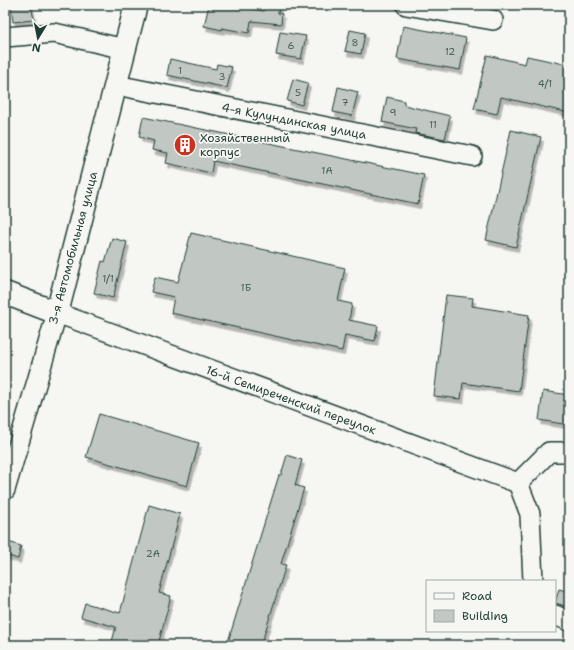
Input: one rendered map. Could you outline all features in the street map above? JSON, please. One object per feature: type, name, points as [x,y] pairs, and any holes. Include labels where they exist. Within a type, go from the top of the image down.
[{"type":"street","name":"3-я Автомобильная улица","points":[[5,490],[57,313],[136,5]]},
{"type":"street","points":[[406,5],[493,20]]},
{"type":"street","points":[[5,37],[54,33],[125,50]]},
{"type":"street","name":"4-я Кулундинская улица","points":[[116,85],[472,156]]},
{"type":"street","name":"16-й Семиреченский переулок","points":[[5,293],[518,483]]},
{"type":"street","points":[[534,580],[530,514],[518,483],[549,452],[569,452]]},
{"type":"street","points":[[556,615],[569,621]]},
{"type":"building","points":[[11,5],[31,5],[34,20],[13,22]]},
{"type":"building","points":[[209,5],[227,5],[264,11],[265,5],[279,5],[278,13],[282,14],[281,24],[251,21],[249,33],[204,26]]},
{"type":"building","points":[[403,26],[466,38],[460,70],[397,59]]},
{"type":"building","points":[[350,30],[365,33],[361,54],[345,51]]},
{"type":"building","points":[[280,32],[306,36],[301,59],[276,55]]},
{"type":"building","points":[[487,55],[525,64],[527,56],[569,65],[569,113],[501,97],[497,114],[474,109]]},
{"type":"building","points":[[170,59],[216,69],[217,64],[232,67],[227,88],[167,75]]},
{"type":"building","points":[[293,79],[308,83],[302,105],[287,101]]},
{"type":"building","points":[[338,87],[358,92],[352,116],[333,112]]},
{"type":"building","points":[[387,97],[404,101],[404,105],[450,116],[445,139],[415,133],[416,129],[382,122]]},
{"type":"building","points":[[143,117],[424,175],[418,204],[213,161],[211,173],[166,163],[168,153],[152,150],[154,141],[139,137]]},
{"type":"building","points":[[511,130],[541,137],[516,247],[486,240]]},
{"type":"building","points":[[191,233],[345,268],[338,301],[352,304],[349,320],[378,326],[375,341],[345,335],[342,351],[171,313],[174,297],[151,292],[155,277],[178,282]]},
{"type":"building","points":[[112,238],[127,242],[113,298],[94,293],[102,261],[105,262]]},
{"type":"building","points":[[446,295],[473,298],[472,306],[529,315],[519,391],[463,383],[461,399],[434,396]]},
{"type":"building","points":[[543,391],[569,395],[569,425],[539,420]]},
{"type":"building","points":[[99,414],[199,443],[187,486],[86,457]]},
{"type":"building","points":[[287,455],[302,460],[295,485],[304,488],[281,564],[286,565],[261,645],[227,645],[279,475],[281,475]]},
{"type":"building","points":[[149,505],[180,514],[159,593],[171,596],[158,645],[111,645],[116,627],[81,617],[85,603],[120,613]]},
{"type":"building","points":[[5,541],[21,546],[18,559],[5,555]]},
{"type":"building","points":[[559,589],[569,592],[569,607],[556,603]]},
{"type":"place","name":"Хозяйственный корпус","points":[[185,145]]}]
